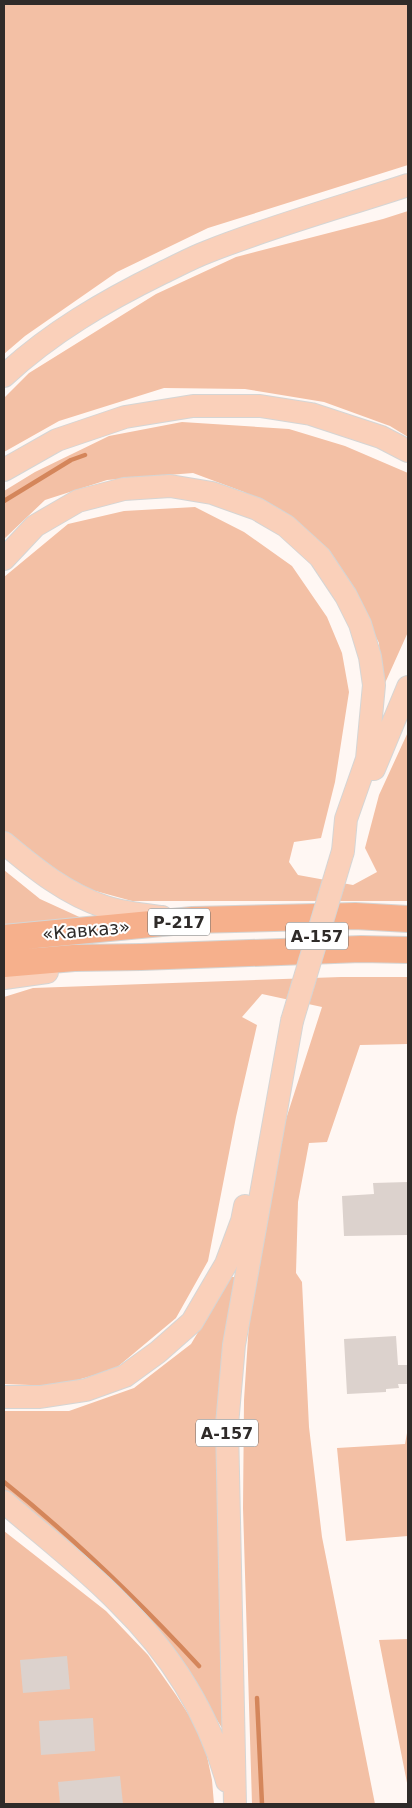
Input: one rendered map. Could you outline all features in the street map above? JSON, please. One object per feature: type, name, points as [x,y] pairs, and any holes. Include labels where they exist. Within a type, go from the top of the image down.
[{"type":"highway","name":"«Кавказ»","points":[[4,938],[193,920],[355,916],[408,919]]},
{"type":"highway","name":"Р-217","points":[[141,957],[361,949],[408,950]]},
{"type":"highway","name":"«Кавказ»","points":[[4,964],[74,958],[141,957]]},
{"type":"main road","points":[[4,376],[20,361],[74,321],[144,282],[205,253],[269,230],[408,186]]},
{"type":"main road","points":[[4,470],[57,440],[125,417],[193,406],[260,406],[311,414],[381,437],[408,451]]},
{"type":"main road","points":[[4,559],[36,526],[78,501],[124,489],[170,486],[212,493],[257,509],[286,526],[320,556],[346,596],[360,624],[370,657],[374,685],[367,759],[346,819],[343,851]]},
{"type":"main road","name":"А-157","points":[[235,1804],[227,1425],[234,1345],[282,1065],[292,1021],[343,851],[385,739],[408,687]]},
{"type":"main road","points":[[4,843],[36,870],[73,894],[106,908],[193,920]]},
{"type":"main road","points":[[4,978],[74,969],[141,957]]},
{"type":"main road","points":[[4,1397],[40,1397],[86,1390],[125,1376],[158,1352],[192,1322],[226,1264],[242,1221],[266,1100],[282,1065]]},
{"type":"main road","points":[[4,1502],[81,1567],[147,1632],[184,1682],[204,1717],[220,1754],[235,1804]]},
{"type":"shaded area","points":[[4,4],[408,4],[408,165],[208,228],[117,272],[25,336],[4,354]]},
{"type":"shaded area","points":[[408,211],[408,437],[390,426],[324,402],[245,389],[164,388],[59,421],[4,452],[4,398],[29,373],[156,294],[236,257]]},
{"type":"shaded area","points":[[182,422],[289,429],[345,446],[408,473],[408,632],[381,692],[379,643],[352,591],[308,531],[244,492],[193,473],[107,480],[45,500],[4,539],[4,491],[35,472],[109,436]]},
{"type":"shaded area","points":[[195,507],[244,532],[292,566],[327,617],[342,653],[349,692],[335,782],[321,838],[294,842],[289,862],[298,875],[353,885],[377,872],[365,848],[379,795],[408,732],[408,901],[132,901],[81,887],[4,833],[4,577],[68,524],[124,511]]},
{"type":"shaded area","points":[[4,870],[40,899],[86,920],[4,930]]},
{"type":"shaded area","points":[[341,977],[408,977],[408,1044],[360,1045],[327,1142],[309,1143],[298,1202],[296,1273],[302,1282],[309,1427],[322,1537],[375,1804],[252,1804],[243,1508],[244,1400],[251,1291],[277,1147],[322,1007],[262,994],[242,1017],[257,1025],[236,1117],[208,1261],[176,1318],[115,1369],[57,1386],[4,1384],[4,997],[33,988]]},
{"type":"shaded area","points":[[231,1277],[236,1277],[222,1728],[194,1684],[4,1493],[4,1411],[69,1411],[134,1388],[191,1344]]},
{"type":"shaded area","points":[[407,1433],[408,1536],[346,1541],[337,1448],[405,1444]]},
{"type":"shaded area","points":[[4,1531],[106,1611],[148,1655],[203,1737],[212,1780],[214,1804],[4,1804]]},
{"type":"shaded area","points":[[408,1639],[408,1788],[379,1640]]},
{"type":"building","points":[[408,1182],[408,1235],[344,1236],[342,1196],[374,1194],[373,1183]]},
{"type":"building","points":[[396,1336],[398,1365],[408,1365],[408,1384],[398,1384],[399,1388],[386,1389],[386,1392],[347,1394],[344,1339]]},
{"type":"building","points":[[67,1656],[70,1689],[23,1693],[20,1660]]},
{"type":"building","points":[[93,1718],[95,1751],[41,1755],[39,1721]]},
{"type":"building","points":[[120,1776],[123,1804],[60,1804],[58,1782]]},
{"type":"waterway","points":[[4,501],[71,460],[85,455]]},
{"type":"waterway","points":[[4,1482],[105,1570],[199,1666]]},
{"type":"waterway","points":[[257,1698],[262,1804]]}]
